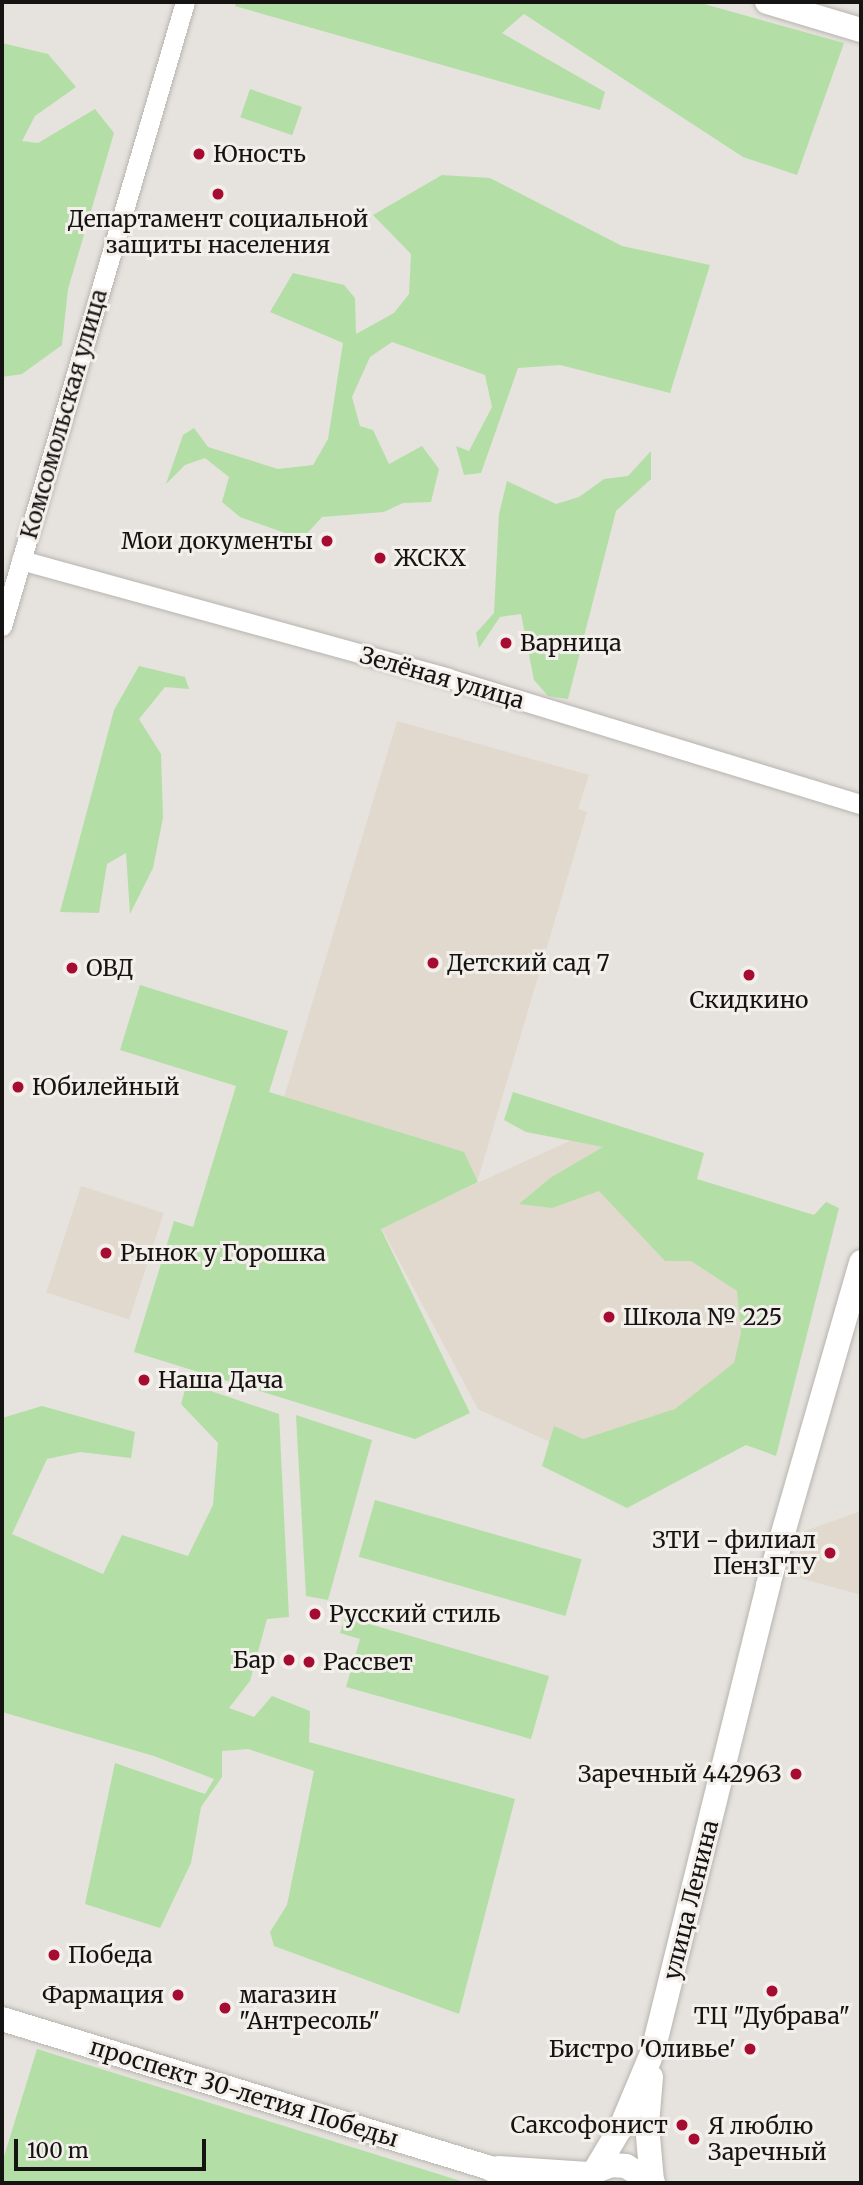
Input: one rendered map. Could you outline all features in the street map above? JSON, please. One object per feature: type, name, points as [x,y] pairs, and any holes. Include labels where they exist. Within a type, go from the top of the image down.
[{"type":"main road","points":[[767,2],[861,30]]},
{"type":"main road","name":"улица Ленина","points":[[588,2176],[621,2127],[653,2052],[771,1573],[861,1262]]},
{"type":"main road","name":"проспект 30-летия Победы","points":[[2,2019],[487,2167],[519,2183]]},
{"type":"main road","name":"улица Ленина","points":[[652,2182],[648,2125],[653,2052]]},
{"type":"main road","name":"проспект 30-летия Победы","points":[[487,2167],[588,2176],[626,2166],[652,2182]]},
{"type":"street","name":"Комсомольская улица","points":[[2,626],[185,2]]},
{"type":"street","name":"Зелёная улица","points":[[21,560],[448,678],[861,804]]},
{"type":"shaded area","name":"Детский сад 7","points":[[397,721],[589,775],[578,809],[587,812],[478,1179],[279,1114]]},
{"type":"shaded area","name":"Школа № 225","points":[[598,1128],[671,1184],[812,1233],[766,1401],[607,1468],[478,1409],[381,1227]]},
{"type":"shaded area","name":"Рынок у Горошка","points":[[81,1186],[164,1213],[129,1319],[46,1293]]},
{"type":"shaded area","name":"ЗТИ - филиал ПензГТУ","points":[[861,1511],[861,1595],[793,1576],[805,1531]]},
{"type":"green space","points":[[236,2],[697,2],[844,43],[797,175],[743,157],[524,14],[502,33],[605,92],[600,110],[235,6]]},
{"type":"green space","points":[[2,43],[48,54],[76,87],[35,116],[22,141],[38,143],[95,109],[114,133],[68,289],[62,345],[22,374],[2,377]]},
{"type":"green space","points":[[250,89],[302,107],[292,135],[240,117]]},
{"type":"green space","points":[[442,175],[490,178],[622,246],[710,265],[670,393],[560,365],[518,368],[481,473],[464,475],[456,446],[469,451],[492,407],[485,375],[392,342],[370,357],[352,397],[360,426],[373,430],[389,464],[422,446],[439,469],[431,502],[403,503],[384,512],[322,517],[302,539],[240,517],[222,502],[229,477],[205,458],[185,465],[166,484],[183,435],[194,428],[208,447],[278,469],[313,465],[328,439],[343,343],[270,312],[293,273],[344,285],[355,298],[356,334],[394,313],[409,294],[411,254],[373,215]]},
{"type":"green space","points":[[651,451],[651,479],[616,511],[568,699],[548,696],[534,680],[521,614],[500,617],[479,648],[476,633],[494,613],[499,514],[507,481],[556,504],[579,497],[604,479],[628,476]]},
{"type":"green space","points":[[139,666],[185,677],[189,689],[165,687],[139,719],[161,754],[163,818],[153,868],[130,914],[126,853],[107,864],[99,913],[60,912],[114,710]]},
{"type":"green space","points":[[140,985],[288,1031],[269,1092],[464,1152],[478,1182],[381,1229],[470,1413],[415,1439],[134,1352],[174,1221],[193,1227],[236,1086],[120,1050]]},
{"type":"green space","points":[[513,1092],[704,1153],[697,1179],[814,1215],[826,1202],[839,1208],[776,1456],[746,1445],[627,1508],[542,1466],[554,1426],[583,1439],[675,1409],[734,1363],[741,1333],[737,1291],[691,1261],[665,1261],[599,1191],[552,1208],[519,1204],[550,1178],[603,1147],[526,1132],[504,1120]]},
{"type":"green space","points":[[187,1383],[279,1414],[289,1617],[267,1619],[250,1681],[229,1708],[254,1717],[272,1696],[310,1711],[309,1742],[515,1799],[459,2014],[274,1946],[270,1932],[287,1905],[314,1771],[248,1749],[222,1751],[222,1777],[201,1807],[191,1863],[160,1928],[85,1904],[115,1763],[205,1794],[214,1779],[154,1756],[2,1712],[2,1418],[42,1406],[135,1432],[131,1458],[80,1452],[47,1459],[12,1534],[103,1574],[122,1535],[188,1556],[213,1505],[218,1443],[181,1404]]},
{"type":"green space","points":[[296,1415],[372,1440],[328,1600],[306,1596]]},
{"type":"green space","points":[[375,1500],[582,1559],[565,1616],[359,1557]]},
{"type":"green space","points":[[345,1617],[549,1676],[531,1739],[346,1687],[360,1639],[340,1633]]},
{"type":"green space","points":[[37,2049],[467,2183],[2,2183],[2,2163]]},
{"type":"place","name":"Юность","points":[[199,154]]},
{"type":"place","name":"Департамент социальной защиты населения","points":[[218,194]]},
{"type":"place","name":"Мои документы","points":[[327,541]]},
{"type":"place","name":"ЖСКХ","points":[[380,558]]},
{"type":"place","name":"Варница","points":[[506,643]]},
{"type":"place","name":"Детский сад 7","points":[[433,963]]},
{"type":"place","name":"ОВД","points":[[72,968]]},
{"type":"place","name":"Скидкино","points":[[749,975]]},
{"type":"place","name":"Юбилейный","points":[[18,1087]]},
{"type":"place","name":"Рынок у Горошка","points":[[106,1253]]},
{"type":"place","name":"Школа № 225","points":[[609,1317]]},
{"type":"place","name":"Наша Дача","points":[[144,1380]]},
{"type":"place","name":"ЗТИ - филиал ПензГТУ","points":[[830,1553]]},
{"type":"place","name":"Русский стиль","points":[[315,1614]]},
{"type":"place","name":"Бар","points":[[289,1660]]},
{"type":"place","name":"Рассвет","points":[[309,1662]]},
{"type":"place","name":"Заречный 442963","points":[[796,1774]]},
{"type":"place","name":"Победа","points":[[54,1955]]},
{"type":"place","name":"ТЦ \"Дубрава\"","points":[[772,1991]]},
{"type":"place","name":"Фармация","points":[[178,1995]]},
{"type":"place","name":"магазин \"Антресоль\"","points":[[225,2008]]},
{"type":"place","name":"Бистро 'Оливье'","points":[[750,2049]]},
{"type":"place","name":"Саксофонист","points":[[682,2125]]},
{"type":"place","name":"Я люблю Заречный","points":[[694,2139]]}]
